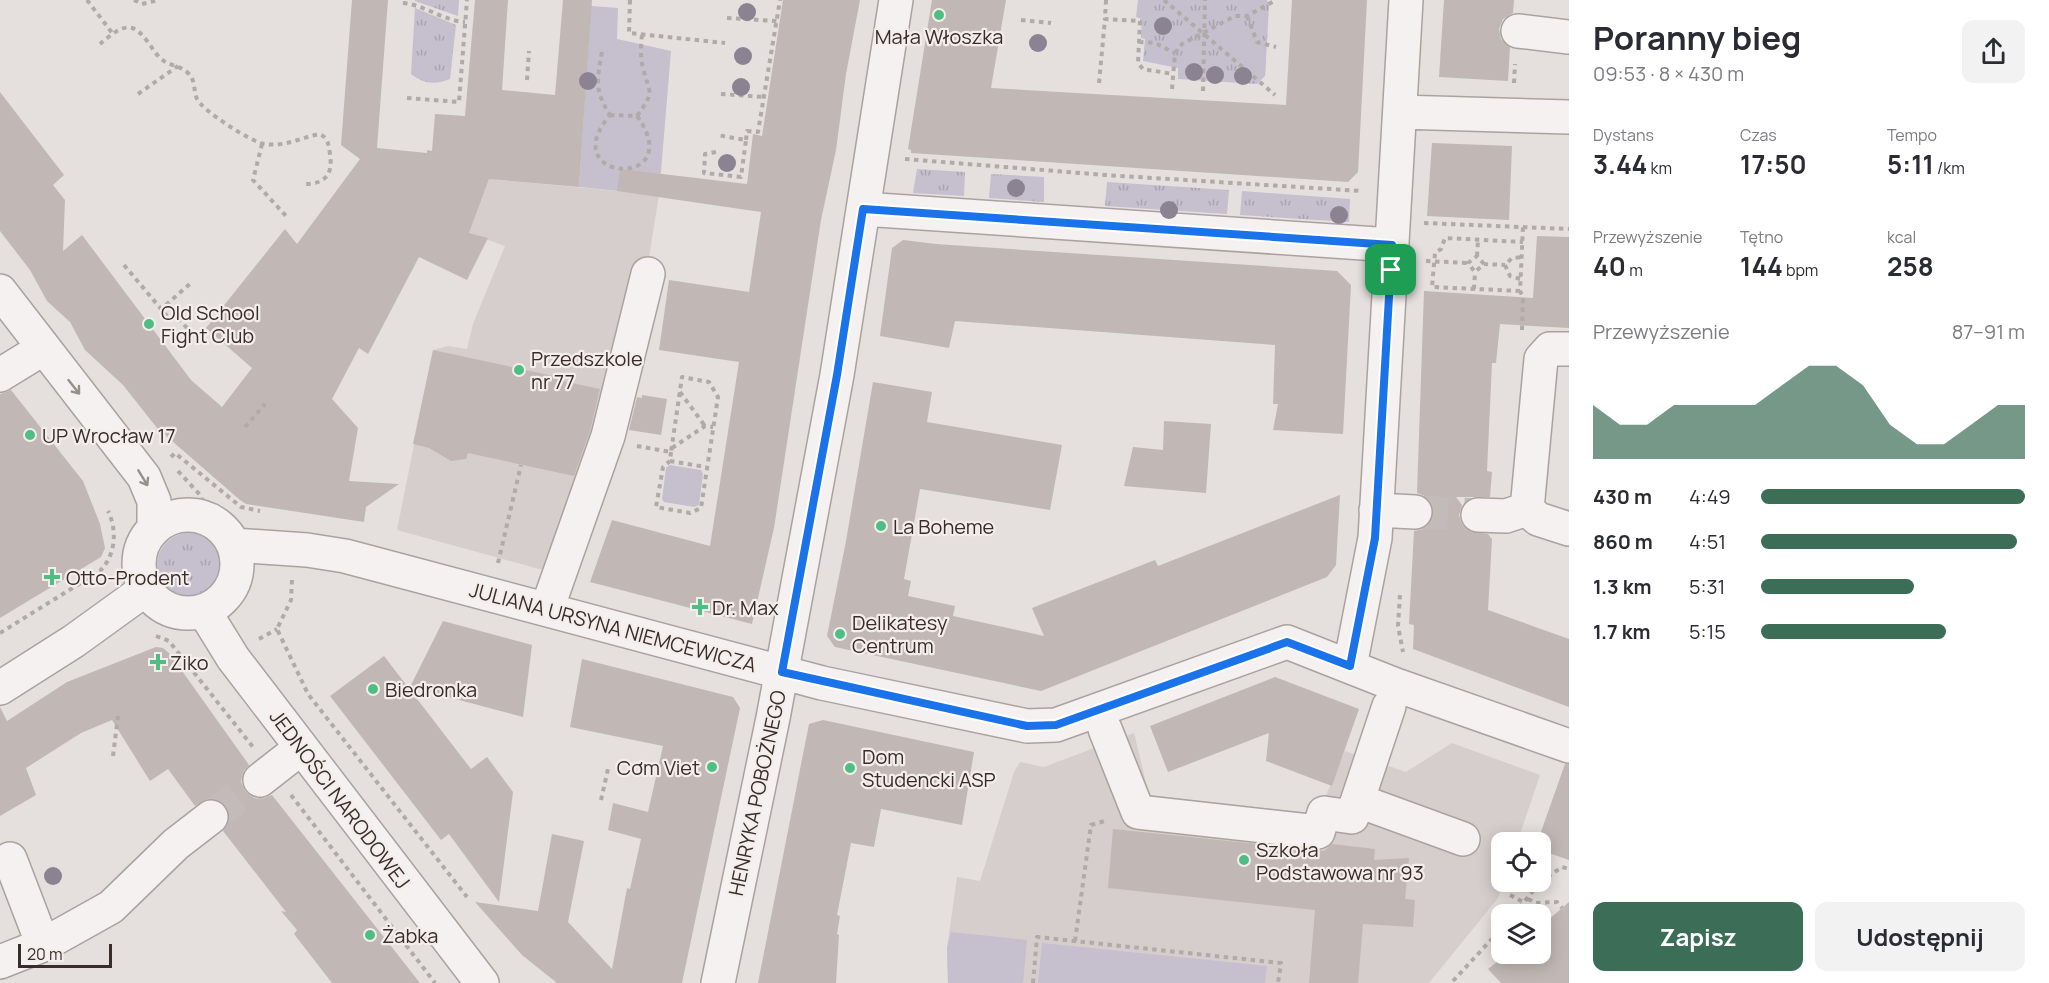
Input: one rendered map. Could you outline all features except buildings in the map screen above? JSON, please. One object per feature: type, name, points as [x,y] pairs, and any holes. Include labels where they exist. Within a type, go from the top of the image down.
[{"type":"street","name":"HENRYKA POBOŻNEGO","points":[[718,983],[782,672],[837,375],[896,0]]},
{"type":"street","points":[[1350,666],[1375,538],[1406,0]]},
{"type":"street","points":[[1518,31],[1569,37]]},
{"type":"street","points":[[1400,112],[1569,117]]},
{"type":"street","points":[[863,209],[1393,233]]},
{"type":"street","points":[[547,609],[608,436],[648,274]]},
{"type":"street","points":[[0,291],[144,477],[154,501],[154,528]]},
{"type":"street","points":[[0,375],[44,348]]},
{"type":"street","points":[[1527,509],[1541,360],[1550,349],[1569,349]]},
{"type":"street","points":[[1478,515],[1506,516],[1527,509]]},
{"type":"street","points":[[1527,509],[1551,525],[1569,529]]},
{"type":"street","points":[[1376,510],[1415,512]]},
{"type":"street","points":[[177,516],[204,517],[216,523],[234,545],[237,561],[236,577],[229,591],[218,603],[204,611],[187,614],[170,610],[155,601],[146,589],[139,572],[139,557],[144,542],[154,528],[177,516]]},
{"type":"street","name":"JULIANA URSYNA NIEMCEWICZA","points":[[234,545],[307,550],[345,556],[782,672],[1027,726],[1056,725],[1287,642],[1569,746]]},
{"type":"street","points":[[0,688],[74,641],[146,589]]},
{"type":"street","name":"JEDNOŚCI NARODOWEJ","points":[[204,611],[233,658],[482,983]]},
{"type":"street","points":[[1105,729],[1138,812],[1318,832],[1324,813],[1352,817],[1389,706]]},
{"type":"street","points":[[266,776],[301,747]]},
{"type":"street","points":[[1359,801],[1463,839]]},
{"type":"street","points":[[0,962],[43,945],[111,907],[176,844],[211,817]]},
{"type":"street","points":[[10,859],[43,945]]},
{"type":"path","points":[[87,0],[113,34]]},
{"type":"path","points":[[134,0],[142,4],[159,0]]},
{"type":"path","points":[[407,98],[459,102],[467,0]]},
{"type":"path","points":[[630,0],[629,33],[725,43]]},
{"type":"path","points":[[716,152],[705,154],[704,173],[741,177],[747,130],[758,132],[780,0]]},
{"type":"path","points":[[1099,82],[1106,0]]},
{"type":"path","points":[[1164,0],[1275,95]]},
{"type":"path","points":[[1203,91],[1205,0]]},
{"type":"path","points":[[1172,89],[1175,53],[1182,44],[1235,16],[1247,16],[1276,0]]},
{"type":"path","points":[[403,3],[416,4],[458,22],[465,22]]},
{"type":"path","points":[[1247,16],[1257,42],[1276,47]]},
{"type":"path","points":[[728,18],[777,21]]},
{"type":"path","points":[[1105,19],[1140,21],[1138,63],[1143,69],[1173,74]]},
{"type":"path","points":[[1021,20],[1051,23]]},
{"type":"path","points":[[100,44],[121,28],[132,28],[161,59],[179,66],[195,82],[197,100],[208,112],[262,144],[283,144],[319,134],[324,136],[329,142],[332,165],[330,174],[322,182],[304,184]]},
{"type":"path","points":[[638,116],[648,100],[651,87],[642,61],[642,34]]},
{"type":"path","points":[[1139,42],[1155,44],[1175,53]]},
{"type":"path","points":[[527,80],[529,51]]},
{"type":"path","points":[[602,52],[597,88],[600,99],[610,115]]},
{"type":"path","points":[[138,94],[179,66]]},
{"type":"path","points":[[721,94],[764,97]]},
{"type":"path","points":[[610,115],[596,134],[597,152],[608,166],[626,171],[645,160],[650,146],[648,133],[638,116]]},
{"type":"path","points":[[610,115],[638,116]]},
{"type":"path","points":[[717,135],[746,140]]},
{"type":"path","points":[[262,144],[253,180],[286,216]]},
{"type":"path","points":[[902,149],[901,159],[955,165],[1362,191]]},
{"type":"path","points":[[1393,233],[1569,229]]},
{"type":"path","points":[[1520,291],[1432,287],[1435,253],[1441,249],[1445,238],[1523,242]]},
{"type":"path","points":[[1426,261],[1468,263],[1477,256],[1479,240]]},
{"type":"path","points":[[1477,256],[1484,264]]},
{"type":"path","points":[[1475,272],[1484,264],[1505,265],[1512,258],[1522,256]]},
{"type":"path","points":[[1468,263],[1475,272],[1474,289]]},
{"type":"path","points":[[124,264],[167,316]]},
{"type":"path","points":[[1505,265],[1510,276],[1520,279]]},
{"type":"path","points":[[161,309],[192,282]]},
{"type":"path","points":[[167,304],[195,338]]},
{"type":"path","points":[[682,377],[709,382],[718,397],[701,508],[690,513],[656,507],[663,467],[670,461],[680,392],[682,377]]},
{"type":"path","points":[[680,392],[705,426]]},
{"type":"path","points":[[245,427],[265,404]]},
{"type":"path","points":[[658,450],[671,450],[705,426],[713,427]]},
{"type":"path","points":[[171,457],[175,453],[241,507],[267,513]]},
{"type":"path","points":[[670,461],[706,467]]},
{"type":"path","points":[[499,558],[521,465]]},
{"type":"path","points":[[200,475],[205,470]]},
{"type":"path","points":[[0,633],[100,571],[108,563],[113,549],[111,518],[108,511]]},
{"type":"path","points":[[100,571],[103,578]]},
{"type":"path","points":[[256,640],[277,629],[291,600],[293,571]]},
{"type":"path","points":[[277,629],[308,694],[467,897]]},
{"type":"path","points":[[156,636],[169,641],[266,776],[435,983]]},
{"type":"path","points":[[113,756],[118,716]]},
{"type":"path","points":[[601,800],[608,769]]},
{"type":"path","points":[[1075,941],[1091,825],[1138,812]]},
{"type":"path","points":[[1551,874],[1562,867],[1569,869]]},
{"type":"path","points":[[1510,895],[1525,903],[1533,892]]},
{"type":"path","points":[[1528,899],[1536,903],[1557,902],[1562,908]]},
{"type":"path","points":[[1033,983],[1037,937],[1281,963],[1278,983]]},
{"type":"path","points":[[1453,981],[1491,940]]},
{"type":"shaded area","name":"Przedszkole nr 77","points":[[489,179],[659,195],[647,270],[605,390],[579,477],[543,570],[397,530],[433,350],[448,346],[467,349],[473,324],[505,246],[469,233]]},
{"type":"shaded area","name":"Szkoła Podstawowa nr 93","points":[[1134,733],[1149,795],[1318,814],[1345,751],[1406,772],[1452,743],[1540,775],[1521,832],[1491,832],[1491,892],[1500,892],[1498,898],[1429,983],[948,983],[947,948],[957,877],[980,881],[1014,772],[1020,762],[1044,767]]},
{"type":"green space","points":[[459,0],[458,16],[415,1]]},
{"type":"green space","points":[[1138,0],[1267,0],[1269,6],[1265,76],[1257,84],[1178,79],[1178,68],[1143,61],[1145,39],[1141,38],[1142,19],[1136,17]]},
{"type":"green space","points":[[591,6],[618,8],[617,39],[671,51],[659,195],[579,187]]},
{"type":"green space","points":[[415,8],[456,25],[450,79],[430,82],[420,80],[411,74]]},
{"type":"green space","points":[[1238,23],[1249,30],[1256,51],[1266,56],[1265,76],[1221,40],[1221,30]]},
{"type":"green space","points":[[917,169],[965,172],[964,196],[913,193]]},
{"type":"green space","points":[[991,174],[1044,177],[1044,202],[989,198]]},
{"type":"green space","points":[[1107,182],[1229,190],[1227,214],[1105,206]]},
{"type":"green space","points":[[1242,191],[1350,199],[1349,222],[1240,215]]},
{"type":"green space","points":[[670,465],[701,470],[703,474],[699,505],[694,507],[664,502],[662,499],[666,468]]},
{"type":"green space","points":[[183,533],[195,533],[212,542],[219,553],[221,565],[219,577],[212,588],[195,597],[183,597],[171,592],[162,583],[157,571],[157,559],[162,547],[171,538]]},
{"type":"green space","points":[[951,932],[1027,940],[1023,983],[948,983],[947,948]]},
{"type":"green space","points":[[1042,943],[1267,966],[1265,983],[1038,983]]},
{"type":"tunnel","points":[[1415,512],[1478,515]]},
{"type":"tunnel","points":[[211,817],[260,780]]},
{"type":"place","name":"Mała Włoszka","points":[[939,15]]},
{"type":"place","name":"Old School Fight Club","points":[[149,324]]},
{"type":"place","name":"Przedszkole nr 77","points":[[519,370]]},
{"type":"place","name":"UP Wrocław 17","points":[[30,435]]},
{"type":"place","name":"La Boheme","points":[[881,526]]},
{"type":"place","name":"Otto-Prodent","points":[[52,577]]},
{"type":"place","name":"Dr. Max","points":[[700,607]]},
{"type":"place","name":"Delikatesy Centrum","points":[[840,634]]},
{"type":"place","name":"Ziko","points":[[158,662]]},
{"type":"place","name":"Biedronka","points":[[373,689]]},
{"type":"place","name":"Cơm Viet","points":[[712,767]]},
{"type":"place","name":"Dom Studencki ASP","points":[[850,768]]},
{"type":"place","name":"Szkoła Podstawowa nr 93","points":[[1244,860]]},
{"type":"place","name":"Żabka","points":[[370,935]]},
{"type":"route","points":[[863,209],[1392,245],[1391,270],[1375,538],[1350,666],[1287,642],[1118,700],[1056,725],[1027,726],[822,683],[782,672],[837,375],[863,209]]}]
